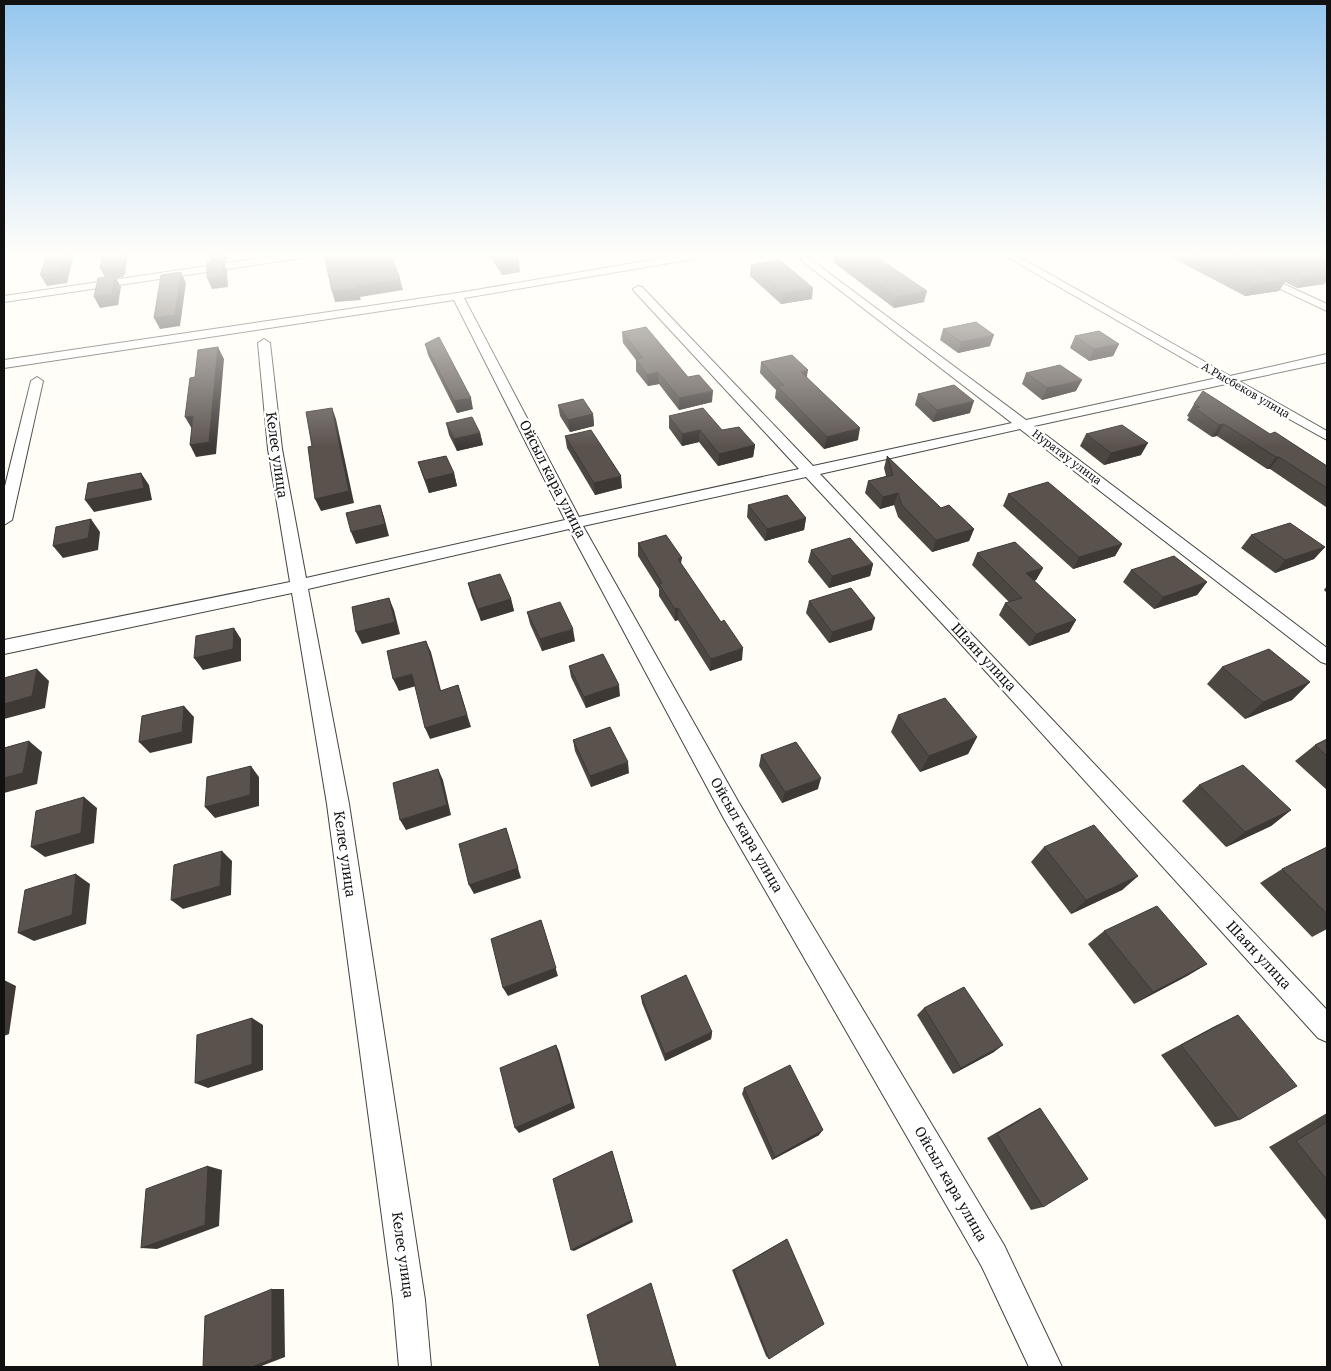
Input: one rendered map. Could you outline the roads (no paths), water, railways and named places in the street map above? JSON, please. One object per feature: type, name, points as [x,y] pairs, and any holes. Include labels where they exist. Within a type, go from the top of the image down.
[{"type":"street","points":[[4,364],[305,319]]},
{"type":"street","name":"Ойсыл кара улица","points":[[470,319],[574,522],[731,810],[993,1256],[1046,1367]]},
{"type":"street","name":"Шаян улица","points":[[667,319],[1327,1029]]},
{"type":"street","name":"Нуратау улица","points":[[885,319],[1327,658]]},
{"type":"street","name":"А.Рысбеков улица","points":[[1121,319],[1327,436]]},
{"type":"street","name":"Келес улица","points":[[264,343],[275,449],[338,804],[409,1300],[415,1367]]},
{"type":"street","points":[[4,647],[298,586],[574,522],[811,472],[1023,423],[1327,358]]},
{"type":"street","points":[[4,520],[37,381]]}]
